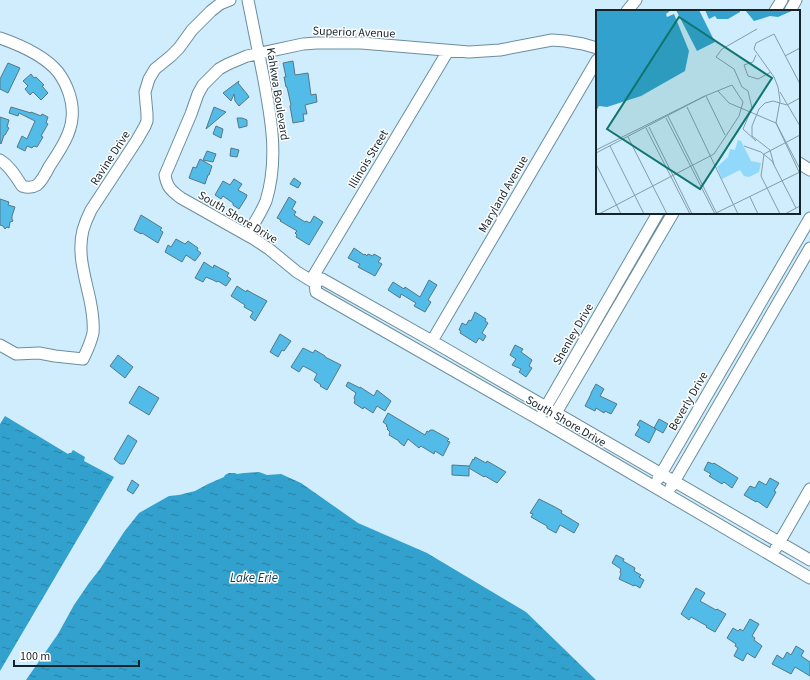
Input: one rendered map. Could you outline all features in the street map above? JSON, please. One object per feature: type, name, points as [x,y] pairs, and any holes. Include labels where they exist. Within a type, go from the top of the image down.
[{"type":"street","name":"Ravine Drive","points":[[0,345],[16,354],[39,353],[83,360],[93,332],[92,311],[81,250],[83,229],[87,219],[91,210],[145,126],[147,114],[145,92],[149,79],[155,69],[175,52],[192,30],[211,11],[220,4],[230,0]]},
{"type":"street","name":"Kahkwa Boulevard","points":[[247,236],[266,201],[271,179],[274,154],[270,110],[248,0]]},
{"type":"street","points":[[628,10],[636,0]]},
{"type":"street","points":[[776,10],[782,0]]},
{"type":"street","points":[[791,10],[796,0]]},
{"type":"street","points":[[0,38],[23,47],[46,60],[57,71],[63,80],[72,108],[70,128],[56,157],[37,184],[29,188],[22,186],[4,162],[0,160]]},
{"type":"street","name":"Superior Avenue","points":[[168,185],[165,176],[203,85],[219,69],[247,56],[303,44],[324,43],[361,43],[469,52],[500,50],[552,40],[583,44],[596,48]]},
{"type":"street","name":"Illinois Street","points":[[313,282],[448,51]]},
{"type":"street","name":"Maryland Avenue","points":[[432,341],[596,62]]},
{"type":"street","points":[[800,164],[810,170]]},
{"type":"street","name":"South Shore Drive","points":[[168,185],[171,191],[182,198],[269,249],[313,282],[316,292],[549,425],[810,578]]},
{"type":"street","name":"Shenley Drive","points":[[538,420],[657,214]]},
{"type":"street","name":"Shenley Drive","points":[[549,425],[671,214]]},
{"type":"street","name":"Beverly Drive","points":[[654,487],[810,218]]},
{"type":"street","points":[[667,494],[810,248]]},
{"type":"street","points":[[630,261],[641,268]]},
{"type":"street","name":"South Shore Drive","points":[[313,282],[322,279],[810,560]]},
{"type":"street","points":[[745,329],[758,337]]},
{"type":"street","points":[[772,556],[810,489]]},
{"type":"water","points":[[5,416],[68,454],[73,450],[85,457],[84,461],[114,477],[0,671],[0,424]]},
{"type":"water","name":"Lake Erie","points":[[259,472],[267,475],[281,474],[301,483],[358,523],[427,553],[526,612],[596,680],[26,680],[58,634],[74,605],[124,532],[139,513],[169,496],[195,491],[229,473],[237,474]]},
{"type":"building","points":[[293,61],[295,75],[308,73],[311,95],[316,94],[317,102],[305,105],[307,114],[303,114],[304,121],[293,123],[291,105],[284,77],[286,77],[283,63]]},
{"type":"building","points":[[8,63],[20,68],[8,93],[0,89],[0,79]]},
{"type":"building","points":[[31,74],[44,85],[42,86],[48,93],[41,100],[33,92],[30,95],[25,89],[28,86],[23,81]]},
{"type":"building","points":[[239,81],[238,83],[249,97],[239,106],[235,101],[234,94],[231,101],[223,93]]},
{"type":"building","points":[[11,107],[41,116],[42,114],[48,117],[46,123],[48,124],[37,147],[34,146],[32,148],[27,146],[25,151],[17,147],[22,136],[27,139],[35,121],[19,113],[18,116],[9,113]]},
{"type":"building","points":[[214,107],[226,112],[206,129]]},
{"type":"building","points":[[0,117],[9,120],[7,127],[9,128],[4,135],[1,144],[0,143]]},
{"type":"building","points":[[237,118],[247,120],[247,126],[239,128]]},
{"type":"building","points":[[216,126],[223,129],[221,138],[213,134]]},
{"type":"building","points":[[231,148],[239,150],[237,157],[230,156]]},
{"type":"building","points":[[207,151],[216,154],[213,162],[203,160]]},
{"type":"building","points":[[200,159],[212,166],[205,184],[189,178],[193,167],[196,168]]},
{"type":"building","points":[[294,178],[301,183],[298,188],[290,184]]},
{"type":"building","points":[[234,179],[242,184],[238,190],[247,195],[239,209],[223,196],[221,199],[215,195],[223,181],[230,185]]},
{"type":"building","points":[[289,197],[296,202],[292,209],[296,212],[294,215],[305,222],[310,223],[314,216],[323,222],[309,245],[296,237],[297,235],[295,233],[297,231],[277,218]]},
{"type":"building","points":[[0,199],[9,202],[8,205],[15,207],[12,216],[13,221],[10,222],[9,228],[7,227],[5,229],[0,225]]},
{"type":"building","points":[[141,215],[162,228],[160,230],[163,232],[158,243],[134,230]]},
{"type":"building","points":[[176,239],[185,244],[188,241],[198,248],[197,250],[201,253],[195,261],[186,255],[182,262],[165,252],[168,245],[171,247]]},
{"type":"building","points":[[354,248],[364,255],[365,254],[367,256],[368,254],[373,256],[374,254],[381,258],[378,262],[382,264],[375,276],[358,267],[360,264],[348,258]]},
{"type":"building","points":[[204,262],[213,268],[214,265],[229,273],[227,276],[231,279],[226,286],[218,281],[217,282],[206,277],[203,282],[195,278]]},
{"type":"building","points":[[429,280],[437,285],[428,300],[431,302],[425,312],[414,306],[416,303],[401,294],[400,298],[388,290],[393,282],[404,289],[405,287],[420,297]]},
{"type":"building","points":[[237,286],[246,292],[247,290],[267,301],[255,321],[250,317],[253,312],[244,307],[245,305],[231,296]]},
{"type":"building","points":[[475,312],[486,319],[485,321],[488,323],[482,333],[486,336],[483,341],[479,338],[476,343],[460,333],[461,331],[459,330],[462,323],[466,325],[469,320],[471,321]]},
{"type":"building","points":[[280,334],[291,341],[284,351],[282,350],[278,357],[270,352]]},
{"type":"building","points":[[515,345],[523,349],[521,352],[532,360],[529,366],[532,368],[526,377],[519,372],[521,369],[512,365],[516,359],[510,355]]},
{"type":"building","points":[[303,348],[313,353],[315,350],[341,365],[327,390],[314,380],[317,374],[311,370],[303,366],[299,372],[291,367]]},
{"type":"building","points":[[118,355],[133,367],[125,378],[110,366]]},
{"type":"building","points":[[348,382],[360,387],[374,396],[377,390],[391,401],[385,411],[377,406],[373,413],[354,403],[356,393],[346,386]]},
{"type":"building","points":[[596,384],[604,389],[600,396],[617,404],[611,414],[605,411],[604,413],[596,408],[595,411],[585,406]]},
{"type":"building","points":[[139,386],[159,398],[149,415],[129,403]]},
{"type":"building","points":[[388,413],[425,435],[427,431],[429,432],[430,430],[433,430],[449,439],[447,441],[450,442],[443,456],[435,451],[434,454],[421,446],[419,448],[408,439],[404,446],[389,435],[390,432],[387,429],[387,425],[383,422]]},
{"type":"building","points":[[659,419],[668,424],[663,433],[654,428]]},
{"type":"building","points":[[640,420],[656,429],[649,443],[635,435],[640,427],[637,425]]},
{"type":"building","points":[[128,435],[137,441],[124,464],[120,464],[114,459]]},
{"type":"building","points":[[475,457],[486,463],[487,461],[506,472],[497,483],[469,468],[469,476],[452,475],[452,465],[469,467]]},
{"type":"building","points":[[708,462],[714,463],[738,478],[732,488],[724,482],[722,484],[709,476],[711,474],[704,470]]},
{"type":"building","points":[[770,478],[779,483],[767,508],[744,495],[750,486],[755,488],[759,481],[766,485]]},
{"type":"building","points":[[132,480],[139,485],[133,494],[127,490]]},
{"type":"building","points":[[539,499],[562,511],[561,513],[579,524],[574,533],[560,525],[556,533],[531,517],[533,514],[530,513]]},
{"type":"building","points":[[616,555],[624,559],[623,561],[635,568],[634,571],[641,575],[639,577],[644,580],[640,588],[619,579],[621,569],[612,563]]},
{"type":"building","points":[[696,588],[705,593],[700,601],[726,614],[715,632],[691,617],[689,620],[681,614]]},
{"type":"building","points":[[750,619],[759,624],[752,636],[755,638],[754,640],[762,646],[755,658],[747,653],[743,661],[734,656],[738,648],[735,646],[736,644],[727,638],[733,628],[738,631],[740,629],[743,631]]},
{"type":"building","points":[[796,646],[804,651],[801,656],[810,662],[810,676],[795,667],[791,674],[772,664],[777,655],[783,659],[787,652],[791,655]]}]
